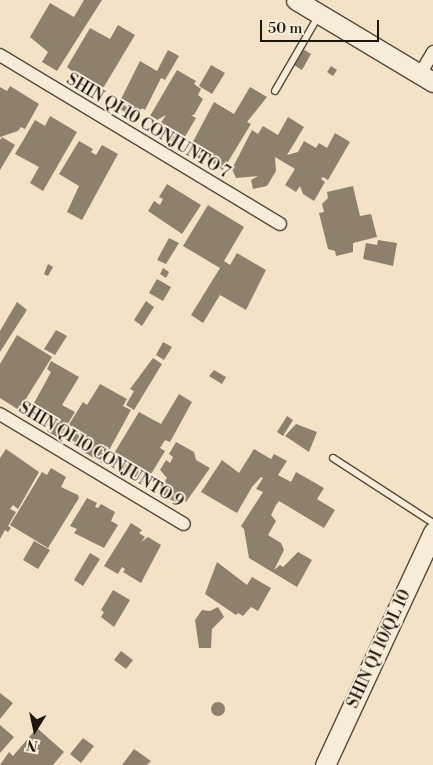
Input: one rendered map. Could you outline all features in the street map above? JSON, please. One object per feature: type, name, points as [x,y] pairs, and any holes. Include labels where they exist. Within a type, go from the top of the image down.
[{"type":"street","points":[[296,0],[426,78],[433,52]]},
{"type":"street","name":"SHIN QI 10 CONJUNTO 7","points":[[0,55],[280,224]]},
{"type":"street","name":"SHIN QI 10 CONJUNTO 9","points":[[0,414],[184,524]]},
{"type":"street","name":"SHIN QI 10/QL 10","points":[[326,765],[433,532]]},
{"type":"lane","points":[[275,91],[320,14]]},
{"type":"lane","points":[[333,458],[433,523]]},
{"type":"building","points":[[84,0],[102,0],[57,71],[42,62],[48,52],[30,37],[50,3],[74,17]]},
{"type":"building","points":[[118,25],[135,35],[99,95],[82,85],[84,81],[67,67],[90,28],[110,39]]},
{"type":"building","points":[[298,46],[311,54],[302,70],[289,62]]},
{"type":"building","points":[[168,50],[179,56],[165,80],[161,78],[145,110],[142,108],[136,119],[117,107],[140,61],[157,71]]},
{"type":"building","points":[[211,65],[225,73],[212,94],[199,86]]},
{"type":"building","points":[[331,66],[337,70],[333,76],[327,72]]},
{"type":"building","points":[[177,70],[196,81],[194,84],[201,89],[198,95],[203,99],[194,115],[191,115],[196,118],[183,140],[178,138],[174,145],[167,135],[170,130],[160,124],[166,115],[157,120],[150,116]]},
{"type":"building","points":[[10,86],[39,104],[25,129],[21,127],[18,131],[0,137],[0,87],[7,91]]},
{"type":"building","points":[[250,87],[267,97],[247,122],[251,124],[223,170],[206,159],[209,155],[206,153],[201,160],[188,151],[214,102],[234,114]]},
{"type":"building","points":[[50,116],[77,132],[43,191],[30,183],[39,167],[15,154],[35,120],[45,126]]},
{"type":"building","points":[[288,117],[304,127],[287,155],[298,152],[304,141],[316,148],[319,143],[327,148],[335,133],[350,142],[328,180],[323,177],[321,179],[325,182],[314,201],[303,194],[300,186],[296,192],[285,185],[295,169],[275,157],[276,171],[267,186],[253,189],[251,180],[258,176],[236,178],[232,169],[252,130],[258,134],[263,126],[278,135]]},
{"type":"building","points":[[2,137],[15,145],[0,170],[0,140]]},
{"type":"building","points":[[79,141],[93,149],[91,152],[96,155],[102,145],[118,154],[82,220],[67,212],[79,186],[59,174]]},
{"type":"building","points":[[167,184],[201,205],[182,234],[148,211],[154,201],[160,205],[163,199],[159,197]]},
{"type":"building","points":[[353,186],[360,216],[371,214],[377,237],[353,243],[353,252],[336,256],[335,251],[328,249],[319,213],[324,212],[322,204],[328,198],[327,192]]},
{"type":"building","points":[[208,205],[244,227],[224,261],[230,265],[237,253],[266,270],[246,310],[220,295],[203,323],[191,315],[220,268],[183,246]]},
{"type":"building","points":[[169,238],[179,243],[166,264],[157,260]]},
{"type":"building","points":[[378,240],[397,243],[393,266],[363,259],[366,243],[377,245]]},
{"type":"building","points":[[48,264],[53,267],[48,276],[44,274]]},
{"type":"building","points":[[163,268],[169,272],[166,278],[160,274]]},
{"type":"building","points":[[157,279],[171,287],[163,301],[149,293]]},
{"type":"building","points":[[146,301],[154,307],[142,326],[134,320]]},
{"type":"building","points":[[17,302],[27,310],[0,352],[0,331]]},
{"type":"building","points":[[56,330],[67,336],[55,355],[44,349]]},
{"type":"building","points":[[17,335],[52,357],[19,410],[0,398],[0,364]]},
{"type":"building","points":[[163,342],[172,347],[164,360],[156,355]]},
{"type":"building","points":[[153,358],[162,364],[134,410],[126,405],[134,391],[130,389]]},
{"type":"building","points":[[51,361],[79,377],[62,405],[75,412],[59,438],[47,431],[50,427],[28,414],[51,372],[47,369]]},
{"type":"building","points":[[214,370],[226,377],[222,384],[209,376]]},
{"type":"building","points":[[100,384],[127,399],[123,406],[131,410],[102,463],[66,441],[70,434],[65,431],[83,402],[87,405]]},
{"type":"building","points":[[179,394],[192,402],[170,442],[165,440],[160,448],[165,451],[145,484],[110,460],[139,412],[161,424]]},
{"type":"building","points":[[287,416],[293,420],[283,436],[277,432]]},
{"type":"building","points":[[296,424],[317,432],[309,452],[285,436]]},
{"type":"building","points":[[176,442],[194,452],[196,460],[210,468],[186,502],[179,497],[176,503],[158,492],[167,478],[160,470],[166,460],[170,463],[173,457],[169,454]]},
{"type":"building","points":[[6,449],[39,472],[18,509],[13,505],[10,509],[16,512],[8,526],[11,528],[8,532],[5,530],[0,539],[0,458]]},
{"type":"building","points":[[254,449],[271,459],[274,454],[287,461],[278,475],[291,482],[296,472],[324,488],[317,499],[335,510],[324,528],[279,501],[271,515],[276,521],[268,535],[281,543],[284,550],[274,570],[280,565],[283,567],[298,552],[312,560],[297,587],[249,558],[244,529],[241,526],[263,492],[256,489],[263,478],[261,477],[252,487],[237,513],[201,492],[222,460],[239,473]]},
{"type":"building","points":[[51,468],[66,477],[61,487],[78,495],[79,498],[48,548],[10,525],[42,472],[47,475]]},
{"type":"building","points":[[87,498],[97,503],[95,507],[98,508],[101,504],[115,512],[111,521],[118,525],[104,548],[74,533],[77,529],[70,526]]},
{"type":"building","points":[[131,523],[142,530],[139,533],[145,537],[141,542],[148,537],[161,545],[141,583],[123,572],[125,569],[122,567],[118,574],[104,566]]},
{"type":"building","points":[[34,541],[50,550],[38,569],[23,560]]},
{"type":"building","points":[[90,553],[100,559],[83,586],[74,580]]},
{"type":"building","points":[[217,562],[247,585],[252,577],[271,588],[258,611],[251,607],[243,616],[238,613],[236,615],[205,594]]},
{"type":"building","points":[[113,590],[130,600],[114,627],[101,617],[104,612],[101,610]]},
{"type":"building","points":[[218,607],[224,617],[212,629],[211,648],[199,648],[195,620],[202,610],[210,611]]},
{"type":"building","points":[[121,651],[133,660],[126,669],[114,660]]},
{"type":"building","points":[[0,693],[13,703],[0,719]]},
{"type":"building","points":[[218,702],[223,704],[225,709],[223,714],[218,716],[213,714],[211,709],[213,704]]},
{"type":"building","points":[[0,725],[14,737],[0,753]]},
{"type":"building","points":[[37,728],[64,752],[53,765],[0,765],[9,752],[13,756]]},
{"type":"building","points":[[83,738],[94,746],[81,763],[70,754]]},
{"type":"building","points":[[134,749],[151,761],[147,765],[122,765]]}]
